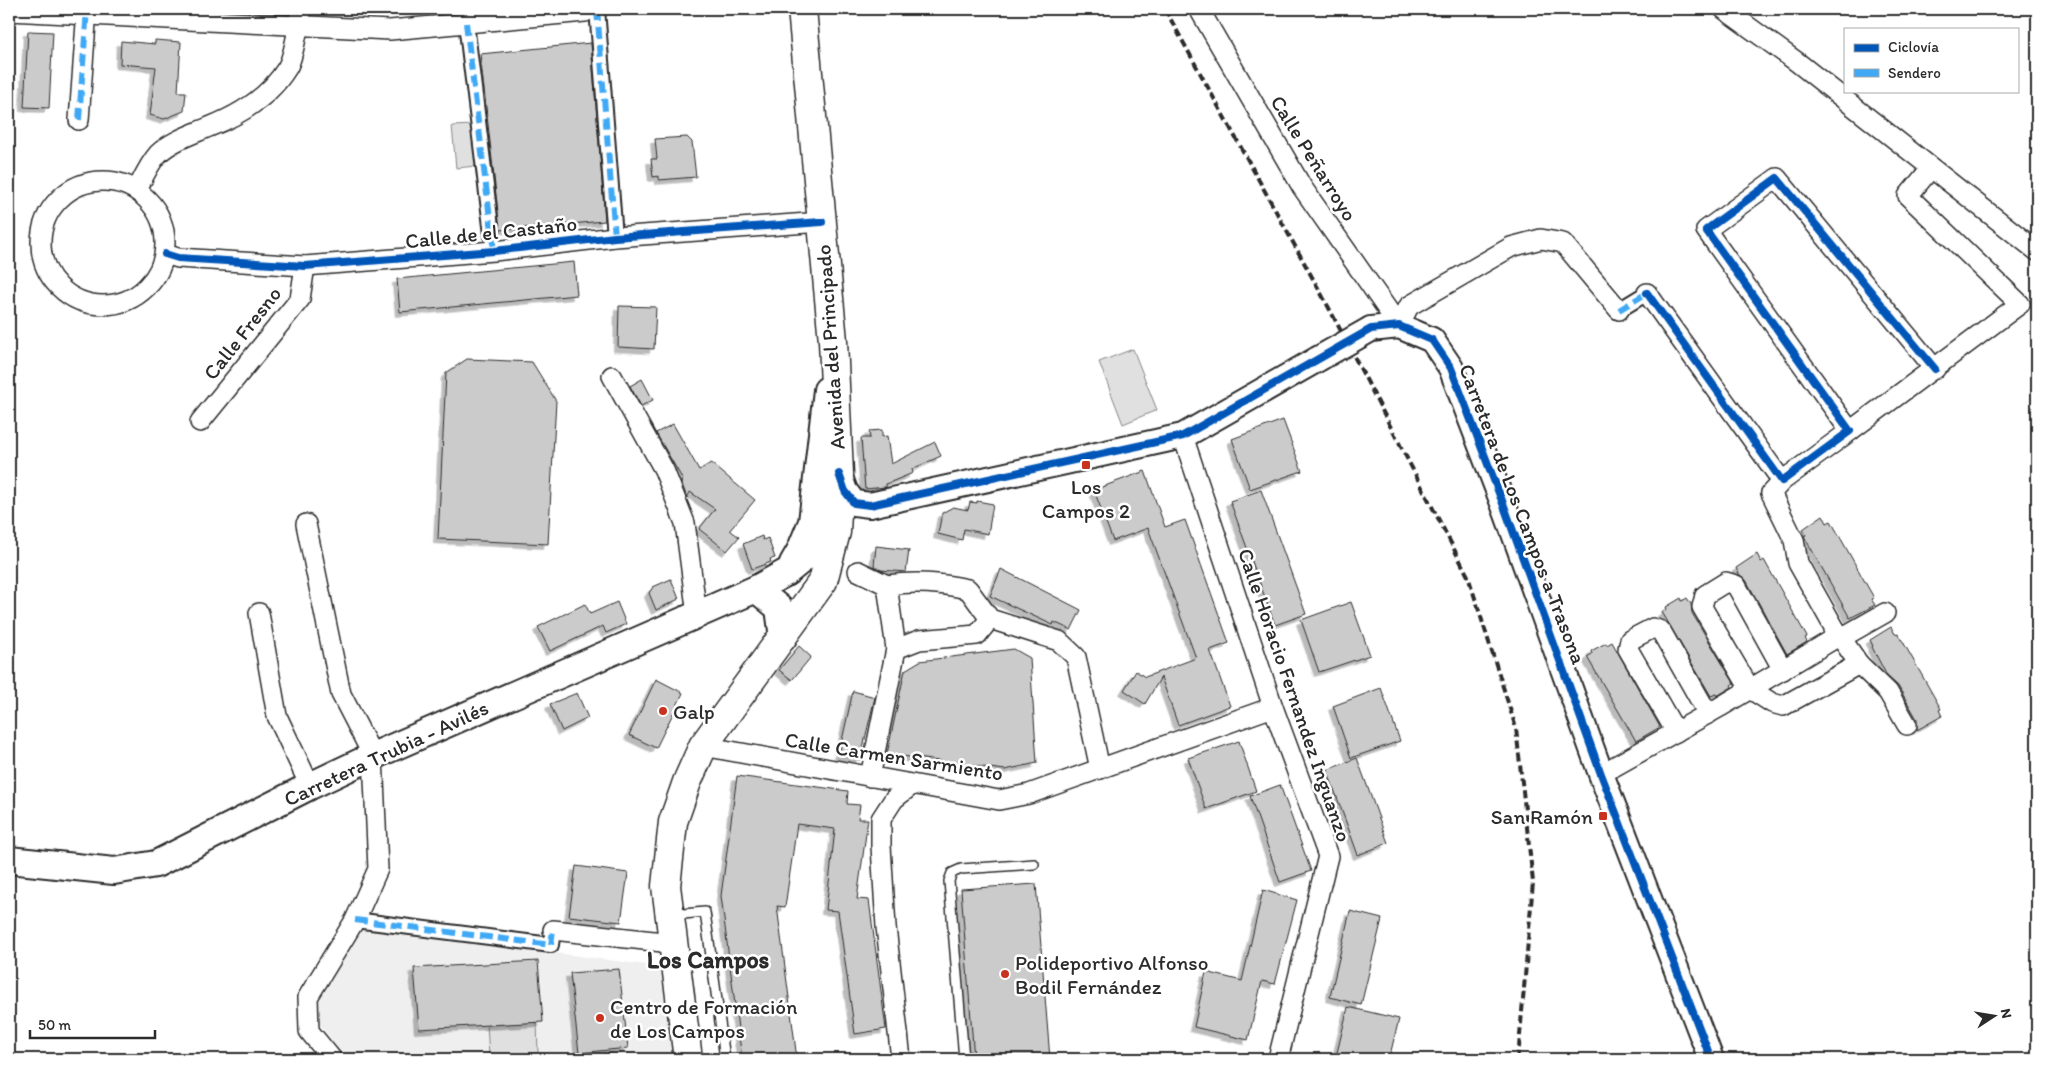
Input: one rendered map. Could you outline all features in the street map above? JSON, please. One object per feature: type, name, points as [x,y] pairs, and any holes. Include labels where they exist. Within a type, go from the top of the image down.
[{"type":"main road","name":"Avenida del Principado","points":[[688,1059],[666,886],[673,822],[687,782],[704,746],[823,581],[836,532],[839,474],[833,341],[802,9]]},
{"type":"main road","points":[[810,600],[811,584],[804,575],[787,572],[800,551],[812,522],[833,341]]},
{"type":"main road","name":"Carretera Trubia - Avilés","points":[[9,860],[114,871],[156,864],[372,756],[756,589],[787,572],[836,532]]},
{"type":"main road","points":[[756,589],[779,608],[783,638]]},
{"type":"street","points":[[9,10],[300,17],[390,30],[585,12],[590,9]]},
{"type":"street","points":[[597,9],[615,237]]},
{"type":"street","name":"Calle Peñarroyo","points":[[1199,9],[1302,186],[1398,326]]},
{"type":"street","points":[[1724,9],[1797,62],[2037,252]]},
{"type":"street","points":[[79,120],[87,12]]},
{"type":"street","points":[[137,190],[159,153],[183,138],[234,117],[260,99],[288,68],[300,17]]},
{"type":"street","points":[[466,23],[494,251]]},
{"type":"street","points":[[1776,487],[2020,304],[1908,196],[1931,168]]},
{"type":"street","points":[[1850,431],[1706,230],[1777,178],[1935,369]]},
{"type":"street","points":[[96,181],[118,182],[137,190],[151,202],[161,218],[166,236],[165,254],[158,274],[144,290],[126,302],[105,306],[84,303],[65,293],[51,277],[43,258],[41,236],[47,216],[59,199],[76,186],[96,181]]},
{"type":"street","name":"Calle de el Castaño","points":[[165,254],[178,258],[305,266],[494,251],[615,237],[822,222]]},
{"type":"street","points":[[1398,326],[1409,306],[1512,247],[1541,239],[1563,243],[1619,310],[1647,293],[1776,487],[1794,540],[1798,563],[1838,634],[1858,664],[1888,692],[1907,726]]},
{"type":"street","name":"Calle Fresno","points":[[200,422],[300,299],[305,266]]},
{"type":"street","name":"Carretera de Los Campos a Trasona","points":[[870,505],[1183,436],[1371,329],[1398,326],[1432,340],[1451,368],[1504,506],[1601,774],[1711,1059]]},
{"type":"street","points":[[612,376],[664,470],[685,523],[697,615]]},
{"type":"street","name":"Calle Horacio Fernandez Inguanzo","points":[[1183,436],[1273,707],[1328,856],[1278,1059]]},
{"type":"street","points":[[839,474],[845,491],[854,503],[870,505]]},
{"type":"street","points":[[836,532],[870,505]]},
{"type":"street","points":[[306,524],[340,694],[372,756],[378,869],[355,920],[308,997],[309,1031],[332,1059]]},
{"type":"street","points":[[858,571],[887,585],[930,582],[968,589],[990,619],[1059,640],[1076,657],[1100,769]]},
{"type":"street","points":[[1783,670],[1736,585],[1726,582],[1705,595],[1702,606],[1750,689],[1772,703],[1783,706],[1858,664]]},
{"type":"street","points":[[870,777],[896,649],[887,585]]},
{"type":"street","points":[[259,613],[277,716],[310,786]]},
{"type":"street","points":[[1601,774],[1783,670],[1832,640],[1838,634],[1886,613]]},
{"type":"street","points":[[896,649],[919,640],[977,635],[990,619]]},
{"type":"street","points":[[1676,732],[1628,648],[1630,640],[1641,633],[1653,628],[1661,631],[1708,714]]},
{"type":"street","name":"Calle Carmen Sarmiento","points":[[704,746],[999,800],[1029,794],[1273,707]]},
{"type":"street","points":[[901,1059],[886,926],[881,819],[894,799],[912,785]]},
{"type":"street","points":[[355,920],[551,945],[553,930],[672,943]]},
{"type":"lane","points":[[964,1059],[949,882],[952,872],[1034,864]]},
{"type":"lane","points":[[669,915],[705,912],[725,1059]]},
{"type":"shaded area","points":[[473,125],[477,166],[456,168],[452,126]]},
{"type":"shaded area","points":[[1133,349],[1157,410],[1123,424],[1099,362]]},
{"type":"shaded area","points":[[357,927],[662,967],[674,1059],[346,1059],[318,1022],[316,1001]]},
{"type":"shaded area","points":[[537,1022],[538,1053],[489,1056],[487,1025]]},
{"type":"building","points":[[28,31],[53,32],[49,108],[24,107]]},
{"type":"building","points":[[155,40],[181,42],[178,92],[186,92],[184,111],[164,119],[150,115],[156,67],[120,64],[121,41],[155,44]]},
{"type":"building","points":[[591,43],[605,221],[500,230],[480,54]]},
{"type":"building","points":[[687,137],[692,142],[696,177],[659,180],[659,176],[653,177],[651,159],[657,159],[655,139]]},
{"type":"building","points":[[574,262],[577,295],[400,312],[397,279]]},
{"type":"building","points":[[619,306],[656,307],[654,349],[618,347]]},
{"type":"building","points":[[467,359],[532,362],[556,401],[548,544],[438,539],[446,373]]},
{"type":"building","points":[[642,379],[653,400],[641,406],[630,386]]},
{"type":"building","points":[[1283,420],[1302,471],[1250,489],[1232,439]]},
{"type":"building","points":[[673,424],[699,470],[711,463],[755,500],[730,530],[739,537],[727,551],[699,529],[715,509],[690,492],[687,498],[681,481],[683,480],[656,433]]},
{"type":"building","points":[[882,430],[882,437],[887,436],[891,464],[935,442],[941,456],[912,469],[913,473],[886,484],[886,487],[865,489],[861,438],[870,438],[869,431]]},
{"type":"building","points":[[1145,471],[1165,527],[1185,520],[1229,643],[1210,650],[1230,706],[1178,725],[1161,677],[1145,704],[1124,690],[1136,671],[1145,677],[1196,658],[1148,528],[1113,541],[1094,490]]},
{"type":"building","points":[[1261,490],[1306,614],[1275,625],[1230,501]]},
{"type":"building","points":[[977,501],[993,504],[988,534],[964,529],[962,540],[938,534],[942,513],[953,507],[968,510],[970,502],[977,503]]},
{"type":"building","points":[[1823,515],[1827,523],[1831,521],[1874,598],[1871,599],[1875,605],[1850,618],[1804,536],[1806,535],[1803,529]]},
{"type":"building","points":[[762,536],[763,540],[768,538],[775,558],[770,559],[771,562],[752,569],[743,544]]},
{"type":"building","points":[[876,546],[909,550],[906,572],[881,570],[874,566]]},
{"type":"building","points":[[1757,554],[1761,562],[1764,560],[1807,637],[1805,638],[1807,642],[1787,654],[1746,580],[1739,574],[1736,568]]},
{"type":"building","points":[[1001,569],[1081,610],[1071,630],[1054,622],[1053,625],[990,596]]},
{"type":"building","points":[[671,579],[679,599],[656,610],[649,593],[653,587]]},
{"type":"building","points":[[1681,598],[1682,601],[1687,598],[1691,604],[1692,613],[1734,683],[1731,685],[1732,687],[1717,696],[1716,694],[1711,696],[1662,612],[1667,609],[1666,607]]},
{"type":"building","points":[[617,602],[626,624],[606,633],[603,626],[550,651],[538,627],[585,604],[590,614]]},
{"type":"building","points":[[1351,602],[1370,655],[1319,672],[1301,620]]},
{"type":"building","points":[[1891,627],[1895,634],[1898,633],[1941,709],[1939,710],[1942,716],[1917,730],[1917,719],[1898,686],[1887,676],[1870,640]]},
{"type":"building","points":[[1612,642],[1660,727],[1636,741],[1587,657],[1592,654],[1591,651]]},
{"type":"building","points":[[799,646],[811,657],[792,680],[779,670]]},
{"type":"building","points":[[1014,649],[1030,658],[1037,763],[1005,770],[887,754],[905,670],[920,661]]},
{"type":"building","points":[[656,679],[683,693],[656,748],[629,735]]},
{"type":"building","points":[[1381,688],[1400,741],[1351,758],[1333,706]]},
{"type":"building","points":[[853,691],[875,697],[860,760],[839,754]]},
{"type":"building","points":[[577,693],[588,718],[562,731],[550,704]]},
{"type":"building","points":[[1239,741],[1256,791],[1206,809],[1188,758]]},
{"type":"building","points":[[1357,758],[1388,843],[1358,855],[1327,770]]},
{"type":"building","points":[[737,776],[848,791],[847,804],[860,805],[858,819],[868,819],[857,899],[869,900],[886,1029],[855,1034],[838,911],[826,910],[835,829],[797,824],[785,907],[777,906],[797,1059],[742,1059],[721,896]]},
{"type":"building","points":[[1280,785],[1311,871],[1280,882],[1250,796]]},
{"type":"building","points":[[576,866],[628,873],[621,922],[569,916]]},
{"type":"building","name":"Polideportivo Alfonso Bodil Fernández","points":[[1036,884],[1050,1059],[974,1059],[961,889]]},
{"type":"building","points":[[1263,890],[1297,900],[1275,984],[1262,981],[1248,1040],[1194,1027],[1206,972],[1242,981]]},
{"type":"building","points":[[1350,911],[1382,919],[1361,1005],[1330,997]]},
{"type":"building","points":[[538,961],[543,1022],[419,1029],[414,968]]},
{"type":"building","points":[[619,969],[628,1048],[579,1053],[570,973]]},
{"type":"building","points":[[1348,1007],[1399,1019],[1389,1059],[1347,1059],[1336,1057]]},
{"type":"railway","points":[[1165,9],[1329,308],[1468,576],[1516,728],[1533,882],[1517,1059]]},
{"type":"marked path","points":[[79,120],[87,9]]},
{"type":"marked path","points":[[597,9],[615,237]]},
{"type":"marked path","points":[[466,23],[494,251]]},
{"type":"marked path","points":[[1619,310],[1647,293]]},
{"type":"marked path","points":[[355,920],[551,945],[553,930]]},
{"type":"cycle path","points":[[1647,293],[1782,481],[1850,431],[1706,230],[1777,178],[1935,369]]},
{"type":"cycle path","points":[[165,254],[178,258],[305,266],[494,251],[615,237],[822,222]]},
{"type":"cycle path","points":[[839,474],[845,491],[854,503],[870,505],[1183,436],[1371,329],[1399,326],[1432,340],[1451,368],[1504,506],[1601,774],[1711,1059]]},
{"type":"place","name":"Los Campos 2","points":[[1086,465]]},
{"type":"place","name":"Galp","points":[[663,711]]},
{"type":"place","name":"San Ramón","points":[[1603,816]]},
{"type":"place","name":"Polideportivo Alfonso Bodil Fernández","points":[[1005,974]]},
{"type":"place","name":"Centro de Formación de Los Campos","points":[[600,1018]]},
{"type":"district","name":"Los Campos","points":[[708,959]]}]
